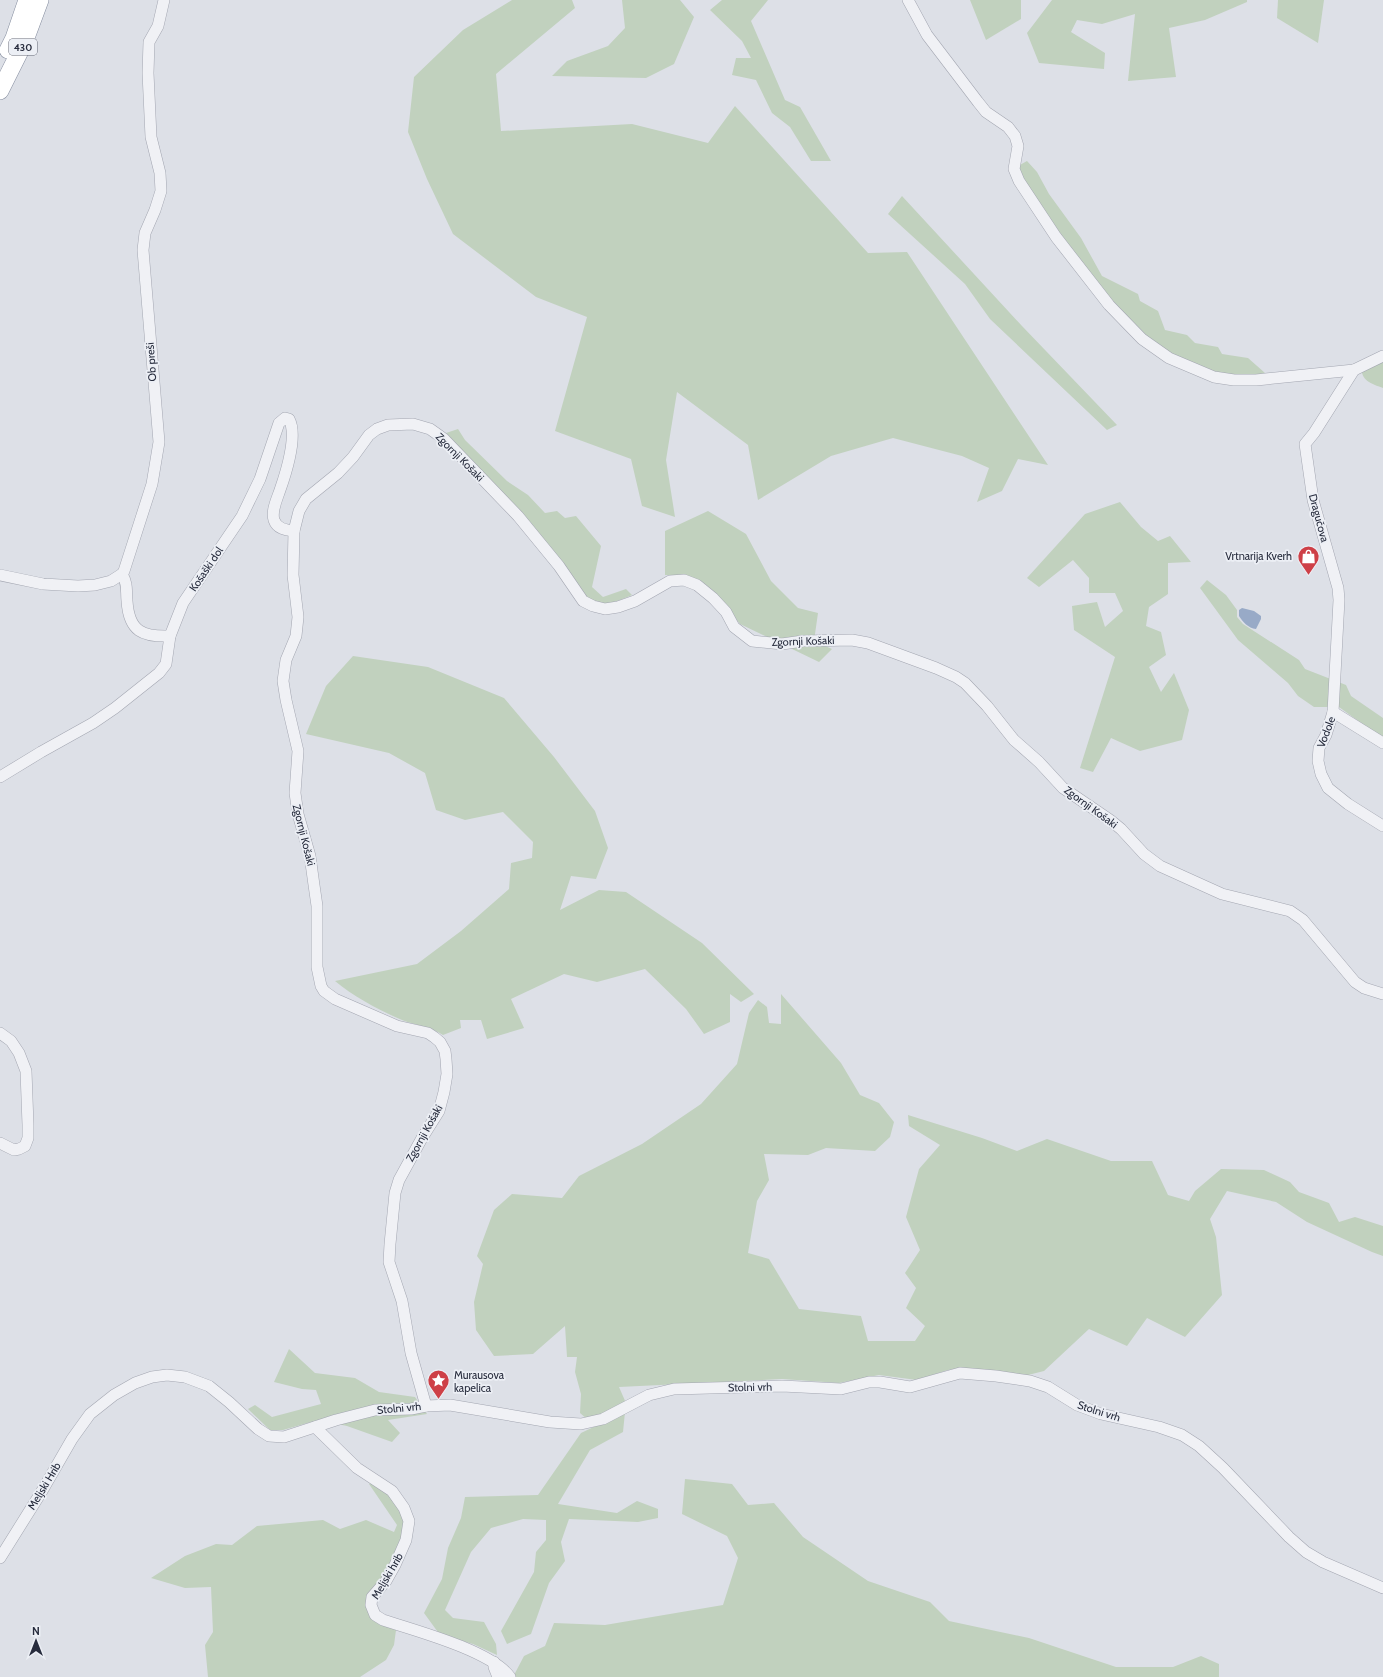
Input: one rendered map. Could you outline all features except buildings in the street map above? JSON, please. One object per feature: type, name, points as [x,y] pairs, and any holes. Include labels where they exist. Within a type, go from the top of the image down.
[{"type":"highway","name":"430","points":[[0,66],[14,38],[27,0]]},
{"type":"highway","name":"430","points":[[0,91],[24,43],[40,0]]},
{"type":"street","name":"Ob preši","points":[[122,574],[129,558],[152,484],[158,448],[143,250],[145,233],[161,191],[160,173],[151,137],[148,73],[150,42],[158,26],[164,0]]},
{"type":"street","points":[[908,0],[927,35],[978,102],[986,112],[1008,127],[1015,136],[1018,146],[1014,169],[1019,181],[1056,238],[1109,305],[1142,339],[1169,358],[1214,378],[1234,380],[1256,380],[1354,370],[1383,356]]},
{"type":"street","name":"Dragučova","points":[[1333,712],[1338,626],[1338,588],[1313,500],[1305,444],[1314,433],[1354,370]]},
{"type":"street","name":"Košaški dol","points":[[0,777],[93,723],[159,673],[166,664],[170,636],[183,603],[242,516],[260,479],[279,422],[285,418],[289,419],[292,424],[292,436],[284,477],[274,507],[274,520],[278,527],[294,531]]},
{"type":"street","name":"Zgornji Košaki","points":[[426,1406],[411,1353],[402,1301],[390,1262],[390,1244],[395,1193],[399,1180],[407,1163],[439,1111],[445,1086],[445,1051],[440,1042],[428,1033],[396,1026],[335,999],[324,991],[318,979],[317,906],[310,856],[294,793],[298,751],[283,681],[286,660],[296,636],[298,617],[294,575],[294,531],[299,511],[306,499],[338,473],[354,457],[369,435],[377,429],[388,425],[413,424],[430,429],[444,439],[518,516],[559,566],[583,601],[593,606],[605,609],[618,607],[635,601],[670,581],[684,580],[697,585],[713,598],[726,612],[734,626],[752,641],[782,644],[803,641],[852,640],[868,643],[936,668],[965,683],[987,706],[1014,740],[1039,762],[1063,788],[1121,828],[1144,854],[1160,866],[1222,894],[1290,911],[1303,920],[1355,982],[1364,988],[1383,994]]},
{"type":"street","points":[[0,575],[43,584],[78,586],[95,585],[111,581],[122,574],[126,581],[128,611],[135,627],[142,633],[151,636],[170,636]]},
{"type":"street","name":"Vodole","points":[[1383,743],[1333,712],[1326,735],[1319,748],[1318,760],[1321,774],[1328,788],[1348,804],[1383,826]]},
{"type":"street","points":[[0,1033],[11,1041],[19,1053],[26,1071],[28,1138],[25,1146],[14,1150],[0,1143]]},
{"type":"street","name":"Stolni vrh","points":[[90,1414],[114,1395],[135,1383],[152,1377],[167,1376],[185,1377],[209,1386],[230,1402],[258,1429],[270,1436],[284,1437],[375,1410],[411,1409],[426,1406],[450,1405],[550,1422],[581,1424],[603,1419],[649,1395],[674,1390],[782,1386],[841,1389],[875,1382],[910,1387],[960,1373],[996,1376],[1030,1381],[1048,1386],[1077,1405],[1100,1414],[1159,1427],[1182,1435],[1199,1446],[1240,1485],[1254,1502],[1289,1537],[1306,1552],[1323,1562],[1383,1588]]},
{"type":"street","name":"Meljski Hrib","points":[[0,1558],[42,1491],[72,1439],[90,1414]]},
{"type":"street","name":"Meljski hrib","points":[[315,1427],[357,1468],[392,1491],[404,1508],[409,1521],[406,1540],[395,1565],[386,1581],[372,1597],[371,1605],[375,1615],[383,1620],[438,1638],[494,1662],[506,1671],[510,1677]]},
{"type":"street","points":[[494,1662],[494,1667],[498,1677]]},
{"type":"green space","points":[[512,0],[572,0],[575,8],[496,74],[501,131],[632,124],[708,143],[735,106],[868,253],[907,252],[1048,465],[1018,459],[1002,491],[977,502],[989,468],[962,456],[893,438],[831,456],[758,500],[748,445],[677,392],[666,460],[675,517],[642,506],[631,459],[555,431],[587,317],[536,297],[453,234],[427,179],[408,132],[414,77],[463,30]]},
{"type":"green space","points":[[622,0],[680,0],[694,17],[674,64],[646,78],[552,76],[567,61],[608,46],[625,28]]},
{"type":"green space","points":[[722,0],[768,0],[751,21],[785,100],[800,107],[831,161],[811,161],[790,127],[772,113],[756,80],[732,75],[736,58],[751,58],[742,41],[710,10]]},
{"type":"green space","points":[[970,0],[1021,0],[1021,19],[986,40]]},
{"type":"green space","points":[[1052,0],[1247,0],[1247,2],[1205,20],[1169,28],[1176,77],[1128,81],[1135,14],[1102,24],[1077,20],[1071,32],[1105,53],[1104,69],[1039,63],[1027,33]]},
{"type":"green space","points":[[1278,0],[1324,0],[1318,43],[1277,18]]},
{"type":"green space","points":[[1027,161],[1037,172],[1049,194],[1081,238],[1102,276],[1138,294],[1140,301],[1158,311],[1165,330],[1187,335],[1195,343],[1218,347],[1222,354],[1248,358],[1265,373],[1244,379],[1202,369],[1170,353],[1140,332],[1075,257],[1030,192],[1018,166]]},
{"type":"green space","points":[[902,196],[1022,326],[1117,425],[1107,430],[990,319],[965,284],[888,214]]},
{"type":"green space","points":[[1383,362],[1383,388],[1367,381],[1362,373],[1363,370]]},
{"type":"green space","points":[[458,429],[465,440],[507,481],[528,495],[545,513],[557,511],[565,518],[576,516],[601,546],[592,587],[603,597],[626,589],[632,595],[608,603],[596,602],[583,597],[490,481],[446,433]]},
{"type":"green space","points":[[1120,502],[1141,527],[1158,541],[1170,536],[1191,562],[1168,563],[1168,594],[1149,607],[1146,626],[1161,632],[1166,655],[1149,667],[1161,692],[1174,673],[1189,710],[1182,740],[1140,751],[1111,738],[1093,772],[1080,768],[1115,657],[1074,630],[1072,606],[1097,602],[1105,627],[1123,611],[1115,593],[1089,593],[1089,578],[1073,560],[1039,587],[1027,578],[1085,514]]},
{"type":"green space","points":[[708,511],[746,534],[771,581],[798,608],[818,613],[814,641],[832,649],[819,662],[740,624],[715,595],[686,575],[665,575],[665,531]]},
{"type":"green space","points":[[1207,580],[1226,595],[1237,610],[1237,617],[1243,624],[1299,660],[1305,669],[1346,685],[1351,696],[1383,718],[1383,739],[1339,707],[1314,707],[1298,696],[1288,683],[1238,640],[1200,588]]},
{"type":"green space","points":[[353,656],[428,667],[504,698],[554,757],[595,811],[608,848],[596,879],[571,876],[560,910],[599,890],[626,892],[702,943],[754,994],[741,1002],[730,994],[730,1022],[704,1034],[686,1009],[645,969],[597,982],[564,974],[511,999],[524,1028],[487,1039],[481,1020],[460,1020],[461,1028],[443,1035],[433,1030],[402,1020],[367,1003],[335,981],[417,964],[461,931],[509,889],[511,863],[532,858],[533,842],[503,812],[465,820],[436,810],[425,773],[389,753],[306,734],[326,686]]},
{"type":"green space","points":[[781,994],[841,1063],[860,1095],[879,1103],[894,1122],[890,1137],[875,1151],[826,1148],[808,1155],[764,1154],[769,1180],[757,1201],[748,1253],[769,1259],[799,1309],[861,1316],[868,1341],[915,1341],[925,1326],[906,1308],[916,1288],[905,1273],[920,1250],[906,1217],[919,1169],[940,1145],[909,1126],[908,1115],[982,1138],[1017,1151],[1047,1139],[1111,1161],[1152,1161],[1168,1195],[1189,1201],[1195,1191],[1221,1169],[1264,1170],[1290,1182],[1299,1192],[1329,1203],[1339,1222],[1355,1217],[1383,1226],[1383,1256],[1307,1222],[1276,1202],[1227,1191],[1210,1219],[1216,1237],[1222,1295],[1185,1337],[1147,1318],[1127,1346],[1089,1329],[1044,1371],[1024,1376],[964,1368],[948,1370],[917,1380],[879,1375],[839,1383],[782,1379],[619,1387],[626,1403],[603,1415],[587,1419],[580,1413],[581,1394],[575,1372],[577,1357],[567,1357],[565,1326],[533,1354],[494,1356],[476,1330],[474,1302],[483,1264],[477,1256],[494,1210],[512,1194],[562,1198],[579,1176],[642,1144],[701,1104],[737,1064],[749,1013],[758,1000],[767,1007],[769,1023],[781,1024]]},
{"type":"green space","points":[[289,1349],[315,1373],[355,1378],[379,1392],[415,1397],[427,1414],[388,1420],[400,1433],[392,1442],[347,1426],[318,1420],[283,1430],[270,1430],[248,1409],[255,1405],[272,1417],[321,1404],[316,1390],[302,1389],[274,1382]]},
{"type":"green space","points":[[625,1412],[623,1432],[590,1450],[558,1504],[617,1513],[637,1501],[658,1509],[658,1518],[638,1522],[569,1519],[561,1542],[565,1561],[549,1583],[531,1634],[507,1644],[501,1631],[534,1572],[536,1552],[546,1540],[546,1520],[523,1519],[491,1528],[471,1552],[445,1610],[453,1618],[484,1622],[496,1644],[497,1655],[473,1644],[440,1635],[424,1613],[442,1579],[448,1548],[461,1518],[465,1497],[538,1495],[581,1433]]},
{"type":"green space","points":[[685,1479],[732,1484],[748,1505],[774,1503],[803,1537],[868,1581],[930,1602],[949,1621],[1029,1638],[1116,1667],[1173,1667],[1201,1656],[1219,1664],[1219,1677],[513,1677],[524,1656],[545,1646],[554,1623],[605,1625],[723,1605],[738,1558],[727,1536],[682,1514]]},
{"type":"green space","points":[[373,1482],[390,1492],[405,1520],[403,1540],[393,1564],[370,1596],[382,1624],[396,1630],[394,1645],[386,1660],[360,1677],[208,1677],[205,1645],[213,1632],[211,1587],[185,1588],[151,1578],[185,1556],[216,1544],[232,1545],[257,1526],[323,1520],[340,1529],[366,1520],[394,1532],[397,1525],[369,1484]]},
{"type":"water","points":[[1242,608],[1254,611],[1261,616],[1256,629],[1248,626],[1239,616],[1239,610]]},
{"type":"place","name":"Vrtnarija Kverh","points":[[1308,576]]},
{"type":"place","name":"Murausova kapelica","points":[[439,1400]]}]
